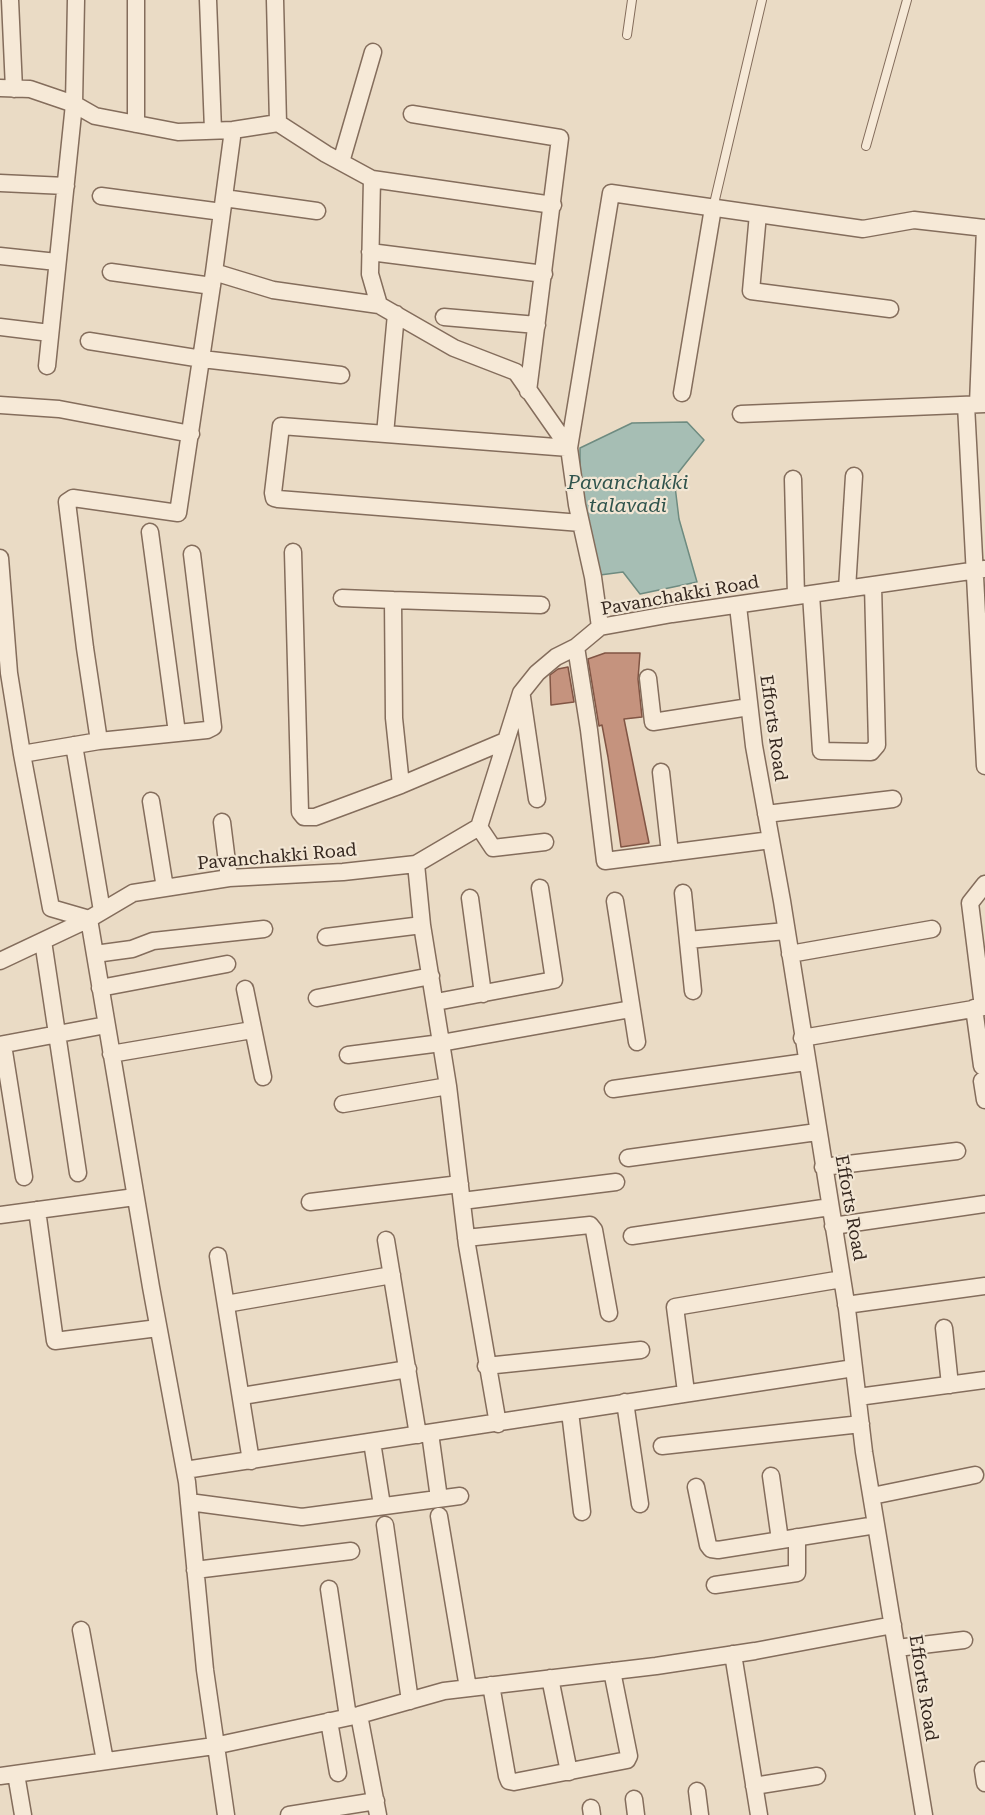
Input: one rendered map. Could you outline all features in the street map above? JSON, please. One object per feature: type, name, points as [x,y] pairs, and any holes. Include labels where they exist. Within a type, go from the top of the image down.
[{"type":"street","points":[[10,0],[7,88],[30,89],[74,104],[95,116],[177,132],[233,130],[278,123],[372,179],[553,206]]},
{"type":"street","points":[[46,366],[74,104],[76,0]]},
{"type":"street","points":[[135,124],[136,0]]},
{"type":"street","points":[[208,0],[213,130]]},
{"type":"street","points":[[274,0],[278,123]]},
{"type":"street","points":[[341,162],[373,52]]},
{"type":"street","points":[[412,114],[557,136],[561,142],[528,391]]},
{"type":"street","points":[[99,741],[67,502],[73,498],[178,513],[202,359],[233,130]]},
{"type":"street","points":[[372,179],[370,273],[379,305]]},
{"type":"street","points":[[0,183],[66,186]]},
{"type":"street","points":[[600,627],[569,448],[611,193],[863,229],[914,220],[985,228],[976,404],[985,766]]},
{"type":"street","points":[[101,196],[317,211]]},
{"type":"street","points":[[682,393],[713,208]]},
{"type":"street","points":[[758,214],[751,291],[890,309]]},
{"type":"street","points":[[370,252],[544,273]]},
{"type":"street","points":[[0,256],[57,262]]},
{"type":"street","points":[[111,272],[213,279],[379,305],[454,348],[516,372],[569,448]]},
{"type":"street","points":[[385,434],[396,314]]},
{"type":"street","points":[[444,317],[537,325]]},
{"type":"street","points":[[0,327],[50,333]]},
{"type":"street","points":[[89,341],[202,359],[340,375]]},
{"type":"street","points":[[741,414],[976,404]]},
{"type":"street","points":[[0,405],[59,409],[191,434]]},
{"type":"street","points":[[569,448],[281,426],[274,498],[581,524]]},
{"type":"street","points":[[847,589],[854,476]]},
{"type":"street","points":[[793,479],[821,751],[870,752],[877,745],[873,585]]},
{"type":"street","points":[[150,532],[177,733]]},
{"type":"street","points":[[293,552],[300,812],[304,817],[315,817],[401,785],[505,741]]},
{"type":"street","points":[[22,754],[99,741],[207,730],[213,726],[192,554]]},
{"type":"street","points":[[0,558],[3,622],[9,673],[51,908],[95,915]]},
{"type":"street","name":"Pavanchakki Road","points":[[0,961],[95,915],[132,893],[229,878],[343,872],[416,864],[478,827],[521,693],[537,673],[556,657],[576,648],[600,627],[672,614],[981,570]]},
{"type":"street","points":[[342,598],[541,605]]},
{"type":"street","points":[[393,600],[394,718],[401,785]]},
{"type":"street","name":"Efforts Road","points":[[738,606],[749,708],[842,1279],[876,1525],[924,1815]]},
{"type":"street","points":[[576,648],[587,712],[604,861],[771,840]]},
{"type":"street","points":[[648,678],[653,723],[749,708]]},
{"type":"street","points":[[521,693],[537,799]]},
{"type":"street","points":[[74,745],[95,915],[95,954],[135,1197],[185,1470],[214,1746],[226,1815]]},
{"type":"street","points":[[662,772],[670,853]]},
{"type":"street","points":[[766,814],[893,799]]},
{"type":"street","points":[[151,801],[165,888]]},
{"type":"street","points":[[222,822],[229,878]]},
{"type":"street","points":[[478,827],[493,848],[545,842]]},
{"type":"street","points":[[416,864],[422,925],[448,1086],[466,1238],[486,1366],[498,1424]]},
{"type":"street","points":[[985,884],[970,903],[981,1007],[982,1073],[985,1100]]},
{"type":"street","points":[[436,1002],[554,980],[540,888]]},
{"type":"street","points":[[683,893],[693,991]]},
{"type":"street","points":[[470,898],[483,994]]},
{"type":"street","points":[[615,901],[637,1042]]},
{"type":"street","points":[[326,937],[422,925]]},
{"type":"street","points":[[95,954],[132,949],[153,941],[264,929]]},
{"type":"street","points":[[790,954],[932,929]]},
{"type":"street","points":[[688,940],[786,931]]},
{"type":"street","points":[[43,940],[78,1173]]},
{"type":"street","points":[[100,988],[227,964]]},
{"type":"street","points":[[317,998],[431,976]]},
{"type":"street","points":[[245,989],[262,1077]]},
{"type":"street","points":[[802,1038],[981,1007]]},
{"type":"street","points":[[348,1055],[441,1043],[631,1009]]},
{"type":"street","points":[[24,1177],[1,1045],[106,1025]]},
{"type":"street","points":[[111,1054],[252,1030]]},
{"type":"street","points":[[612,1089],[806,1062]]},
{"type":"street","points":[[343,1104],[448,1086]]},
{"type":"street","points":[[628,1158],[817,1132]]},
{"type":"street","points":[[823,1167],[957,1151]]},
{"type":"street","points":[[462,1201],[616,1182]]},
{"type":"street","points":[[310,1202],[460,1184]]},
{"type":"street","points":[[0,1215],[135,1197]]},
{"type":"street","points":[[833,1226],[985,1203]]},
{"type":"street","points":[[632,1236],[830,1207]]},
{"type":"street","points":[[37,1210],[55,1341],[158,1328]]},
{"type":"street","points":[[466,1238],[590,1225],[594,1230],[609,1313]]},
{"type":"street","points":[[386,1240],[408,1369],[438,1491]]},
{"type":"street","points":[[218,1256],[251,1461]]},
{"type":"street","points":[[226,1304],[392,1275]]},
{"type":"street","points":[[686,1392],[675,1307],[842,1279]]},
{"type":"street","points":[[846,1305],[985,1286]]},
{"type":"street","points":[[944,1328],[950,1385]]},
{"type":"street","points":[[486,1366],[641,1350]]},
{"type":"street","points":[[185,1470],[854,1368]]},
{"type":"street","points":[[242,1396],[408,1369]]},
{"type":"street","points":[[858,1397],[985,1380]]},
{"type":"street","points":[[626,1402],[640,1504]]},
{"type":"street","points":[[570,1412],[582,1512]]},
{"type":"street","points":[[662,1446],[861,1424]]},
{"type":"street","points":[[372,1442],[381,1499]]},
{"type":"street","points":[[872,1496],[975,1475]]},
{"type":"street","points":[[771,1476],[780,1540]]},
{"type":"street","points":[[696,1487],[708,1545],[711,1549],[876,1525]]},
{"type":"street","points":[[189,1502],[302,1516],[460,1496]]},
{"type":"street","points":[[438,1516],[468,1688]]},
{"type":"street","points":[[385,1525],[410,1701]]},
{"type":"street","points":[[715,1585],[797,1573],[797,1538]]},
{"type":"street","points":[[195,1570],[351,1551]]},
{"type":"street","points":[[289,1815],[377,1808],[353,1716],[329,1589]]},
{"type":"street","points":[[23,1815],[8,1775],[214,1746],[468,1688],[733,1654],[893,1625]]},
{"type":"street","points":[[81,1630],[105,1761]]},
{"type":"street","points":[[897,1648],[964,1640]]},
{"type":"street","points":[[733,1654],[759,1815]]},
{"type":"street","points":[[491,1685],[509,1781],[622,1762],[629,1755],[612,1671]]},
{"type":"street","points":[[550,1678],[568,1772]]},
{"type":"street","points":[[329,1721],[338,1773]]},
{"type":"street","points":[[754,1786],[817,1776]]},
{"type":"street","points":[[697,1791],[700,1815]]},
{"type":"lane","points":[[627,35],[632,0]]},
{"type":"lane","points":[[713,208],[762,0]]},
{"type":"lane","points":[[866,146],[907,0]]},
{"type":"water","name":"Pavanchakki talavadi","points":[[687,422],[704,440],[674,478],[679,519],[697,582],[640,594],[623,572],[600,575],[580,480],[580,448],[632,423]]},
{"type":"building","points":[[605,653],[640,653],[638,679],[642,717],[624,719],[649,843],[621,847],[608,757],[602,725],[599,726],[588,659]]},
{"type":"building","points":[[568,667],[574,702],[551,705],[550,675],[558,669]]}]
